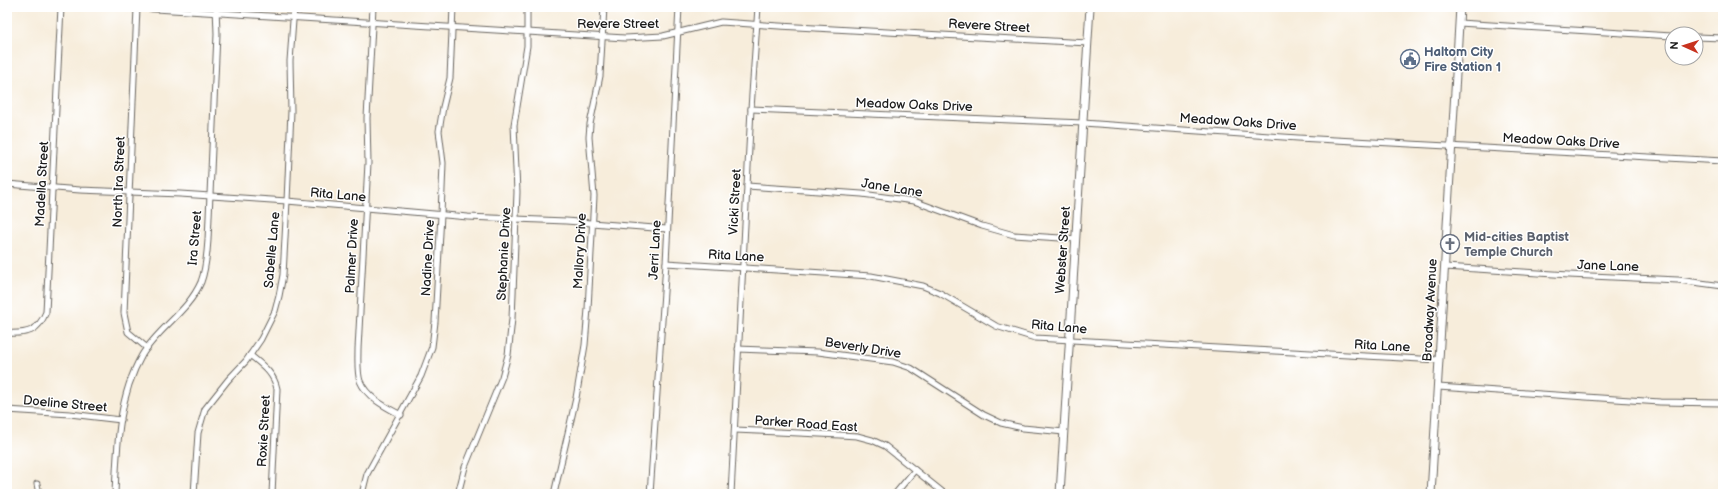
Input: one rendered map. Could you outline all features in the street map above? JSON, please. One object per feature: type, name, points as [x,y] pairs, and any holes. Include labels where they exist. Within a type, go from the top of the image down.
[{"type":"street","name":"Madella Street","points":[[7,333],[29,332],[39,325],[46,312],[61,7]]},
{"type":"street","name":"Revere Street","points":[[123,7],[216,10],[294,17],[625,38],[663,36],[722,22],[1088,43]]},
{"type":"street","name":"Sabelle Lane","points":[[194,494],[198,433],[205,408],[250,355],[261,339],[275,311],[279,296],[283,275],[287,201],[291,111],[290,62],[294,7]]},
{"type":"street","name":"Palmer Drive","points":[[373,7],[367,118],[368,162],[358,349],[359,376],[365,388],[373,397],[401,415]]},
{"type":"street","name":"Nadine Drive","points":[[362,494],[368,474],[421,376],[432,347],[435,322],[443,163],[439,131],[442,107],[450,78],[453,7]]},
{"type":"street","name":"Stephanie Drive","points":[[458,494],[465,467],[500,384],[508,355],[512,319],[516,219],[517,171],[514,125],[524,68],[527,32],[527,7]]},
{"type":"street","name":"Mallory Drive","points":[[554,494],[576,398],[585,345],[594,196],[589,137],[590,124],[600,76],[604,7]]},
{"type":"street","name":"Jerri Lane","points":[[650,494],[666,263],[679,7]]},
{"type":"street","name":"Vicki Street","points":[[731,494],[751,109],[758,7]]},
{"type":"street","name":"Webster Street","points":[[1060,494],[1090,7]]},
{"type":"street","name":"Broadway Avenue","points":[[1431,494],[1460,7]]},
{"type":"street","name":"North Ira Street","points":[[138,8],[124,313],[126,326],[132,336],[147,348]]},
{"type":"street","name":"Ira Street","points":[[115,494],[117,446],[120,420],[129,386],[136,368],[147,348],[194,295],[201,282],[205,268],[208,240],[217,34],[216,10]]},
{"type":"street","points":[[1459,23],[1664,36]]},
{"type":"street","points":[[1704,37],[1723,38]]},
{"type":"street","name":"Meadow Oaks Drive","points":[[751,109],[1083,123],[1298,138],[1723,161]]},
{"type":"street","name":"Rita Lane","points":[[7,184],[53,189],[287,201],[441,215],[592,223],[667,229]]},
{"type":"street","name":"Jane Lane","points":[[747,186],[862,194],[914,201],[982,226],[1014,235],[1076,239]]},
{"type":"street","name":"Rita Lane","points":[[666,263],[871,276],[923,286],[940,292],[1005,330],[1035,338],[1439,360]]},
{"type":"street","name":"Jane Lane","points":[[1445,267],[1569,276],[1678,280],[1723,286]]},
{"type":"street","name":"Beverly Drive","points":[[738,349],[818,352],[893,362],[922,374],[984,415],[1001,423],[1023,428],[1064,432]]},
{"type":"street","name":"Roxie Street","points":[[250,355],[270,372],[276,382],[277,389],[272,494]]},
{"type":"street","points":[[1438,387],[1652,401],[1723,403]]},
{"type":"street","name":"Doeline Street","points":[[7,410],[70,414],[120,420]]},
{"type":"street","name":"Parker Road East","points":[[735,430],[856,436],[872,440],[885,446],[944,494]]},
{"type":"street","points":[[895,494],[915,470]]},
{"type":"street","points":[[37,484],[39,494]]},
{"type":"place","name":"Haltom City Fire Station 1","points":[[1410,59]]},
{"type":"place","name":"Mid-cities Baptist Temple Church","points":[[1450,244]]}]
